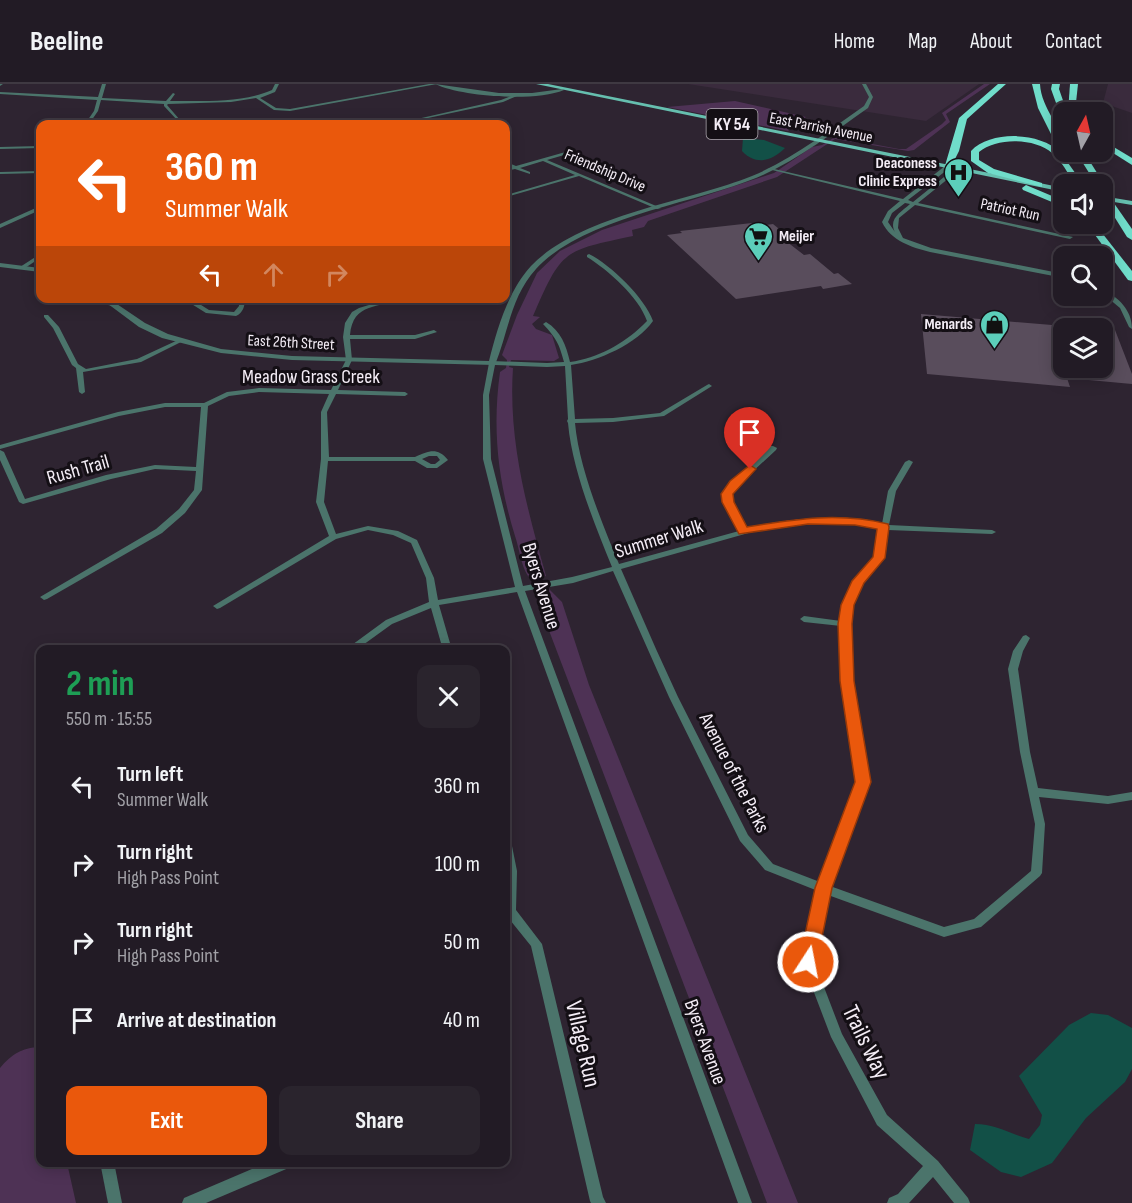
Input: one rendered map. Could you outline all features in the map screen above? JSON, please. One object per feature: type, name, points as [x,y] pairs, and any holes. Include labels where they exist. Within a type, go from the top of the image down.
[{"type":"highway","points":[[947,167],[955,151],[963,118],[1002,84]]},
{"type":"highway","points":[[1036,84],[1035,89],[1053,130]]},
{"type":"highway","points":[[1056,84],[1054,89],[1059,102]]},
{"type":"highway","points":[[1074,84],[1074,101]]},
{"type":"highway","points":[[1039,185],[984,168],[975,161],[975,151],[983,143],[999,140],[1042,144],[1053,150],[1072,174]]},
{"type":"highway","points":[[1113,149],[1132,162]]},
{"type":"highway","points":[[982,174],[1053,199]]},
{"type":"highway","points":[[1113,207],[1132,237]]},
{"type":"highway","points":[[1099,234],[1132,276]]},
{"type":"highway","points":[[1108,234],[1132,276]]},
{"type":"main road","name":"East Parrish Avenue","points":[[539,84],[1053,188]]},
{"type":"main road","points":[[1113,200],[1129,203]]},
{"type":"street","points":[[90,120],[96,111],[104,84]]},
{"type":"street","points":[[0,93],[167,101],[257,97],[272,92],[277,84]]},
{"type":"street","points":[[257,97],[278,110],[291,110],[436,84],[467,91],[516,95],[562,90]]},
{"type":"street","name":"Byers Avenue","points":[[745,1203],[520,589],[487,459],[486,394],[492,363],[504,323],[524,283],[538,262],[561,245],[579,236],[756,177],[816,141],[868,104],[870,93],[864,84]]},
{"type":"street","points":[[173,94],[167,101],[167,107],[178,120]]},
{"type":"street","points":[[415,120],[502,101],[516,95]]},
{"type":"street","points":[[0,148],[36,147]]},
{"type":"street","points":[[510,168],[568,152]]},
{"type":"street","name":"Friendship Drive","points":[[542,159],[658,208]]},
{"type":"street","points":[[510,165],[528,173]]},
{"type":"street","points":[[900,237],[895,228],[897,217],[952,173],[947,167],[890,213],[885,222],[890,232],[900,237],[930,250],[1053,274]]},
{"type":"street","name":"Patriot Run","points":[[770,169],[903,201],[1070,237]]},
{"type":"street","points":[[0,173],[36,172]]},
{"type":"street","points":[[510,195],[579,175]]},
{"type":"street","points":[[0,226],[36,210]]},
{"type":"street","points":[[492,363],[569,366],[606,355],[639,332],[650,321],[650,316],[643,307],[600,261],[589,256]]},
{"type":"street","points":[[23,267],[36,259]]},
{"type":"street","points":[[0,265],[36,269]]},
{"type":"street","points":[[1113,299],[1123,307],[1132,327]]},
{"type":"street","name":"East 26th Street","points":[[109,303],[142,325],[180,341],[220,351],[255,356],[492,363]]},
{"type":"street","points":[[111,305],[116,303]]},
{"type":"street","points":[[193,303],[208,312],[236,314],[242,303]]},
{"type":"street","points":[[333,537],[320,502],[325,459],[324,412],[349,360],[346,337],[348,323],[354,313],[381,303]]},
{"type":"street","points":[[46,316],[56,327],[79,369],[82,392]]},
{"type":"street","name":"Avenue of the Parks","points":[[546,324],[555,330],[569,366],[570,421],[575,451],[606,545],[744,838],[769,867],[944,932],[977,922],[1036,873],[1040,840],[1013,669],[1018,651],[1026,638]]},
{"type":"street","points":[[346,337],[407,337],[434,332]]},
{"type":"street","points":[[79,369],[90,371],[139,361],[180,341]]},
{"type":"street","points":[[570,421],[613,420],[662,415],[709,386]]},
{"type":"street","name":"Meadow Grass Creek","points":[[205,405],[227,393],[259,390],[405,394]]},
{"type":"street","points":[[0,447],[118,414],[165,405],[205,405],[198,490],[182,511],[159,531],[44,597]]},
{"type":"street","points":[[744,532],[728,502],[727,494],[734,484],[773,448]]},
{"type":"street","name":"Rush Trail","points":[[0,452],[23,502],[109,477],[155,467],[198,469]]},
{"type":"street","points":[[325,459],[416,459]]},
{"type":"street","name":"Trails Way","points":[[909,462],[892,490],[883,527],[879,558],[858,581],[848,605],[845,624],[847,681],[863,782],[824,888],[808,962],[837,1037],[882,1120],[933,1166],[963,1203]]},
{"type":"street","name":"Summer Walk","points":[[356,645],[389,622],[434,603],[573,580],[744,532],[808,521],[855,521],[883,527],[992,532]]},
{"type":"street","points":[[217,606],[333,537],[368,528],[395,532],[414,542],[430,578],[434,603],[447,645]]},
{"type":"street","points":[[804,619],[845,624]]},
{"type":"street","points":[[1034,792],[1108,800],[1132,796]]},
{"type":"street","points":[[510,865],[510,884]]},
{"type":"street","name":"Village Run","points":[[510,912],[536,944],[597,1202]]},
{"type":"street","points":[[894,1203],[903,1198],[933,1166]]},
{"type":"street","points":[[108,1167],[115,1203]]},
{"type":"street","points":[[189,1203],[274,1167]]},
{"type":"shaded area","points":[[688,84],[979,84],[926,121]]},
{"type":"shaded area","points":[[984,84],[990,84],[946,114],[950,122],[914,150],[908,151],[835,139],[777,177],[648,221],[644,227],[632,230],[633,236],[578,250],[559,265],[533,316],[540,317],[532,324],[536,329],[552,335],[559,358],[554,361],[511,360],[509,367],[513,368],[513,421],[520,474],[546,576],[539,578],[545,590],[549,589],[562,602],[589,685],[798,1203],[767,1203],[537,599],[536,587],[522,562],[504,495],[498,455],[498,393],[500,372],[506,368],[507,360],[502,355],[517,315],[537,273],[560,251],[602,230],[774,173],[812,147],[822,145],[835,137],[906,149],[946,120],[942,113]]},
{"type":"shaded area","points":[[1108,84],[1132,84],[1132,113],[1113,106],[1113,102],[1103,102]]},
{"type":"shaded area","points":[[735,101],[806,117],[788,131],[667,107]]},
{"type":"shaded area","points":[[743,138],[764,140],[785,148],[769,159],[753,159],[742,151]]},
{"type":"shaded area","points":[[1091,1013],[1108,1015],[1132,1028],[1132,1069],[1125,1082],[1086,1118],[1052,1163],[1021,1177],[1001,1172],[970,1150],[975,1124],[996,1127],[1029,1139],[1040,1125],[1042,1115],[1019,1076],[1069,1025]]},
{"type":"shaded area","points":[[36,1048],[36,1167],[68,1167],[76,1203],[0,1203],[0,1068],[17,1053]]},
{"type":"building","name":"Meijer","points":[[761,222],[766,225],[773,224],[789,237],[782,238],[804,255],[810,254],[834,274],[838,273],[852,284],[823,289],[821,286],[736,299],[667,235],[682,233],[680,231]]},
{"type":"building","name":"Menards","points":[[921,314],[1053,325],[1053,378],[1067,378],[1070,387],[927,374]]},
{"type":"building","name":"Menards","points":[[1113,330],[1115,330],[1132,374],[1132,384],[1067,378],[1113,378]]},
{"type":"place","name":"Deaconess Clinic Express","points":[[958,198]]},
{"type":"place","name":"Meijer","points":[[758,262]]},
{"type":"place","name":"Menards","points":[[994,350]]},
{"type":"route","points":[[750,469],[727,494],[728,502],[744,532],[801,521],[855,521],[883,527],[879,558],[858,581],[848,605],[845,624],[847,681],[863,782],[824,888],[808,962]]}]
